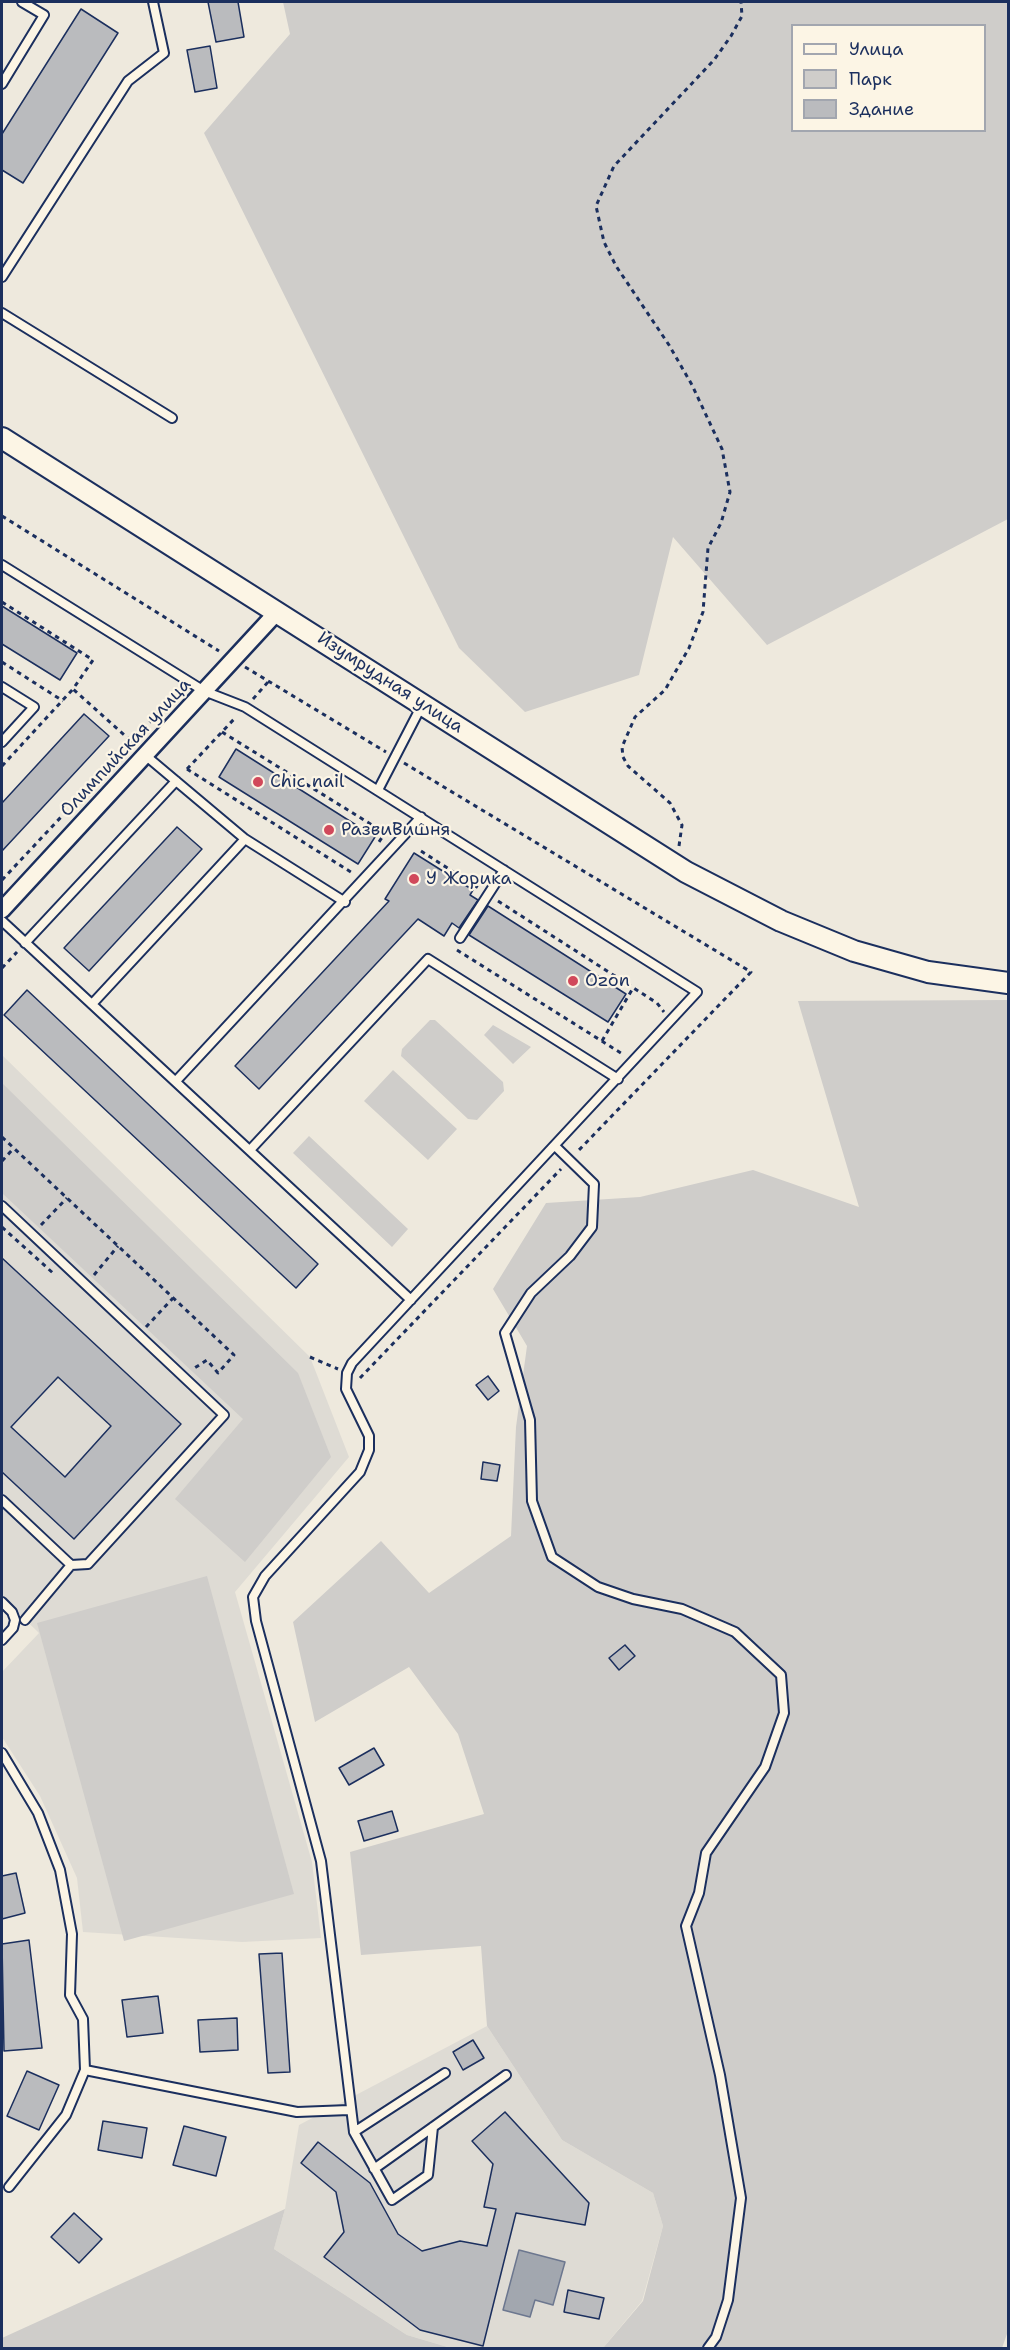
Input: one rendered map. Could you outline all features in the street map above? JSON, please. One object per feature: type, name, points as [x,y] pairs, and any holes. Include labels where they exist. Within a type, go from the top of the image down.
[{"type":"street","name":"Изумрудная улица","points":[[2,438],[278,611],[671,864],[781,921],[854,951],[928,972],[1008,983]]},
{"type":"street","name":"Олимпийская улица","points":[[2,910],[204,691],[229,658],[278,611]]},
{"type":"lane","points":[[2,84],[44,15],[22,2]]},
{"type":"lane","points":[[2,277],[128,81],[164,53],[153,2]]},
{"type":"lane","points":[[2,313],[172,418]]},
{"type":"lane","points":[[2,565],[204,691],[245,707],[697,992],[352,1363],[347,1373],[346,1389],[369,1436],[369,1450],[360,1472],[265,1576],[254,1597],[256,1621],[321,1861],[349,2110],[354,2132],[392,2200],[428,2175],[433,2127]]},
{"type":"lane","points":[[2,687],[34,707],[2,742]]},
{"type":"lane","points":[[378,790],[393,757],[423,704]]},
{"type":"lane","points":[[145,756],[245,839],[345,902]]},
{"type":"lane","points":[[25,943],[176,781]]},
{"type":"lane","points":[[176,1081],[345,902],[421,817]]},
{"type":"lane","points":[[93,1003],[245,839]]},
{"type":"lane","points":[[460,938],[504,870]]},
{"type":"lane","points":[[2,921],[411,1300]]},
{"type":"lane","points":[[250,1150],[428,959],[618,1079]]},
{"type":"lane","points":[[555,1146],[594,1184],[592,1227],[570,1256],[531,1293],[505,1334],[530,1420],[532,1500],[552,1557],[598,1587],[633,1599],[682,1609],[735,1632],[782,1674],[784,1713],[765,1767],[706,1852],[699,1893],[686,1926],[720,2075],[741,2198],[737,2249],[728,2300],[716,2337],[708,2349]]},
{"type":"lane","points":[[2,1206],[224,1415],[88,1564],[71,1565],[2,1500]]},
{"type":"lane","points":[[25,1620],[71,1565]]},
{"type":"lane","points":[[2,1602],[12,1612],[14,1624],[2,1641]]},
{"type":"lane","points":[[2,1753],[38,1813],[60,1870],[72,1934],[70,1995],[83,2019],[85,2070],[66,2115],[9,2187]]},
{"type":"lane","points":[[85,2070],[297,2112],[349,2110]]},
{"type":"lane","points":[[354,2132],[445,2073]]},
{"type":"lane","points":[[374,2169],[506,2075]]},
{"type":"path","points":[[671,864],[680,843],[682,825],[670,803],[628,766],[623,757],[622,747],[635,717],[665,690],[689,648],[703,612],[708,548],[721,523],[730,492],[722,449],[669,345],[616,266],[604,242],[596,206],[614,166],[714,60],[742,16],[741,2]]},
{"type":"path","points":[[2,516],[393,757]]},
{"type":"path","points":[[2,602],[93,660],[63,701],[2,766]]},
{"type":"path","points":[[210,658],[218,651]]},
{"type":"path","points":[[229,658],[291,696]]},
{"type":"path","points":[[2,662],[63,701]]},
{"type":"path","points":[[2,880],[189,682]]},
{"type":"path","points":[[176,781],[268,682]]},
{"type":"path","points":[[73,689],[132,742]]},
{"type":"path","points":[[222,732],[385,833],[374,850]]},
{"type":"path","points":[[310,1357],[359,1379],[751,972],[404,763]]},
{"type":"path","points":[[187,769],[356,875]]},
{"type":"path","points":[[421,851],[657,1003],[664,1012],[664,1021]]},
{"type":"path","points":[[2,968],[25,943]]},
{"type":"path","points":[[457,950],[625,1055]]},
{"type":"path","points":[[602,1041],[633,988]]},
{"type":"path","points":[[2,1137],[234,1355],[218,1373],[207,1360],[190,1370]]},
{"type":"path","points":[[2,1161],[14,1148]]},
{"type":"path","points":[[22,1245],[67,1198]]},
{"type":"path","points":[[2,1227],[61,1281]]},
{"type":"path","points":[[85,1285],[118,1246]]},
{"type":"path","points":[[139,1335],[173,1298]]},
{"type":"shaded area","points":[[2,1055],[310,1357],[349,1457],[235,1592],[312,1862],[321,1938],[242,1942],[83,1932],[77,1878],[40,1796],[2,1737],[2,1672],[39,1633],[2,1597]]},
{"type":"shaded area","points":[[487,2026],[562,2140],[653,2193],[663,2226],[642,2301],[603,2348],[451,2348],[407,2335],[274,2249],[285,2209],[299,2125]]},
{"type":"shaded area","points":[[519,2250],[565,2262],[553,2305],[535,2300],[530,2317],[503,2310]]},
{"type":"green space","points":[[283,2],[1008,2],[1008,519],[767,645],[673,537],[639,675],[525,712],[459,648],[204,133],[290,34]]},
{"type":"green space","points":[[1008,1000],[1008,2331],[1002,2348],[603,2348],[643,2301],[663,2226],[653,2193],[562,2140],[487,2026],[481,1946],[361,1955],[350,1852],[484,1814],[458,1734],[409,1667],[315,1722],[293,1622],[381,1541],[429,1593],[511,1536],[516,1427],[527,1346],[493,1289],[546,1203],[640,1197],[753,1170],[859,1207],[798,1001]]},
{"type":"green space","points":[[430,1020],[435,1020],[503,1082],[504,1091],[477,1120],[468,1119],[401,1056],[402,1049]]},
{"type":"green space","points":[[493,1025],[531,1047],[513,1064],[484,1035]]},
{"type":"green space","points":[[393,1070],[457,1129],[428,1160],[364,1101]]},
{"type":"green space","points":[[2,1083],[298,1373],[331,1457],[245,1562],[175,1499],[243,1419],[2,1193]]},
{"type":"green space","points":[[309,1136],[408,1229],[392,1247],[293,1153]]},
{"type":"green space","points":[[207,1576],[294,1894],[124,1941],[37,1623]]},
{"type":"green space","points":[[285,2209],[274,2249],[407,2335],[451,2348],[2,2348],[2,2338]]},
{"type":"building","points":[[208,2],[238,2],[244,37],[216,42]]},
{"type":"building","points":[[81,9],[118,33],[23,183],[2,170],[2,134]]},
{"type":"building","points":[[210,46],[217,88],[195,92],[187,50]]},
{"type":"building","points":[[2,606],[77,653],[60,680],[2,644]]},
{"type":"building","points":[[84,714],[109,736],[2,851],[2,803]]},
{"type":"building","points":[[236,749],[375,837],[358,864],[219,777]]},
{"type":"building","points":[[177,827],[202,849],[89,971],[64,948]]},
{"type":"building","points":[[414,853],[473,890],[470,895],[478,900],[459,928],[452,923],[444,936],[418,919],[259,1089],[235,1066],[389,901],[385,899]]},
{"type":"building","points":[[488,906],[626,994],[608,1022],[469,935]]},
{"type":"building","points":[[27,990],[318,1264],[296,1288],[4,1015]]},
{"type":"building","points":[[2,1258],[181,1424],[74,1539],[2,1472]],"holes":[[[58,1377],[111,1426],[65,1477],[11,1427]]]},
{"type":"building","points":[[488,1376],[499,1391],[488,1400],[476,1385]]},
{"type":"building","points":[[483,1462],[500,1465],[497,1481],[481,1479]]},
{"type":"building","points":[[625,1645],[635,1656],[619,1670],[609,1658]]},
{"type":"building","points":[[374,1748],[384,1765],[349,1785],[339,1768]]},
{"type":"building","points":[[392,1811],[398,1831],[364,1841],[358,1821]]},
{"type":"building","points":[[16,1873],[25,1913],[2,1919],[2,1876]]},
{"type":"building","points":[[29,1940],[42,2048],[4,2051],[2,1944]]},
{"type":"building","points":[[282,1953],[290,2072],[268,2073],[259,1954]]},
{"type":"building","points":[[158,1996],[163,2033],[127,2037],[122,2000]]},
{"type":"building","points":[[237,2018],[238,2050],[200,2052],[198,2020]]},
{"type":"building","points":[[473,2040],[484,2058],[463,2070],[453,2052]]},
{"type":"building","points":[[27,2071],[59,2085],[39,2130],[7,2116]]},
{"type":"building","points":[[505,2112],[589,2203],[585,2225],[516,2213],[483,2346],[420,2330],[324,2257],[344,2232],[336,2192],[301,2163],[318,2142],[370,2183],[398,2234],[422,2251],[460,2241],[487,2246],[496,2209],[484,2207],[493,2164],[472,2141]]},
{"type":"building","points":[[103,2121],[147,2128],[142,2158],[98,2150]]},
{"type":"building","points":[[184,2126],[226,2137],[216,2176],[173,2165]]},
{"type":"building","points":[[74,2213],[102,2239],[79,2263],[51,2237]]},
{"type":"building","points":[[568,2290],[604,2298],[599,2319],[564,2312]]},
{"type":"place","name":"Chic nail","points":[[258,782]]},
{"type":"place","name":"РазвиВишня","points":[[329,830]]},
{"type":"place","name":"У Жорика","points":[[414,879]]},
{"type":"place","name":"Ozon","points":[[573,981]]}]
